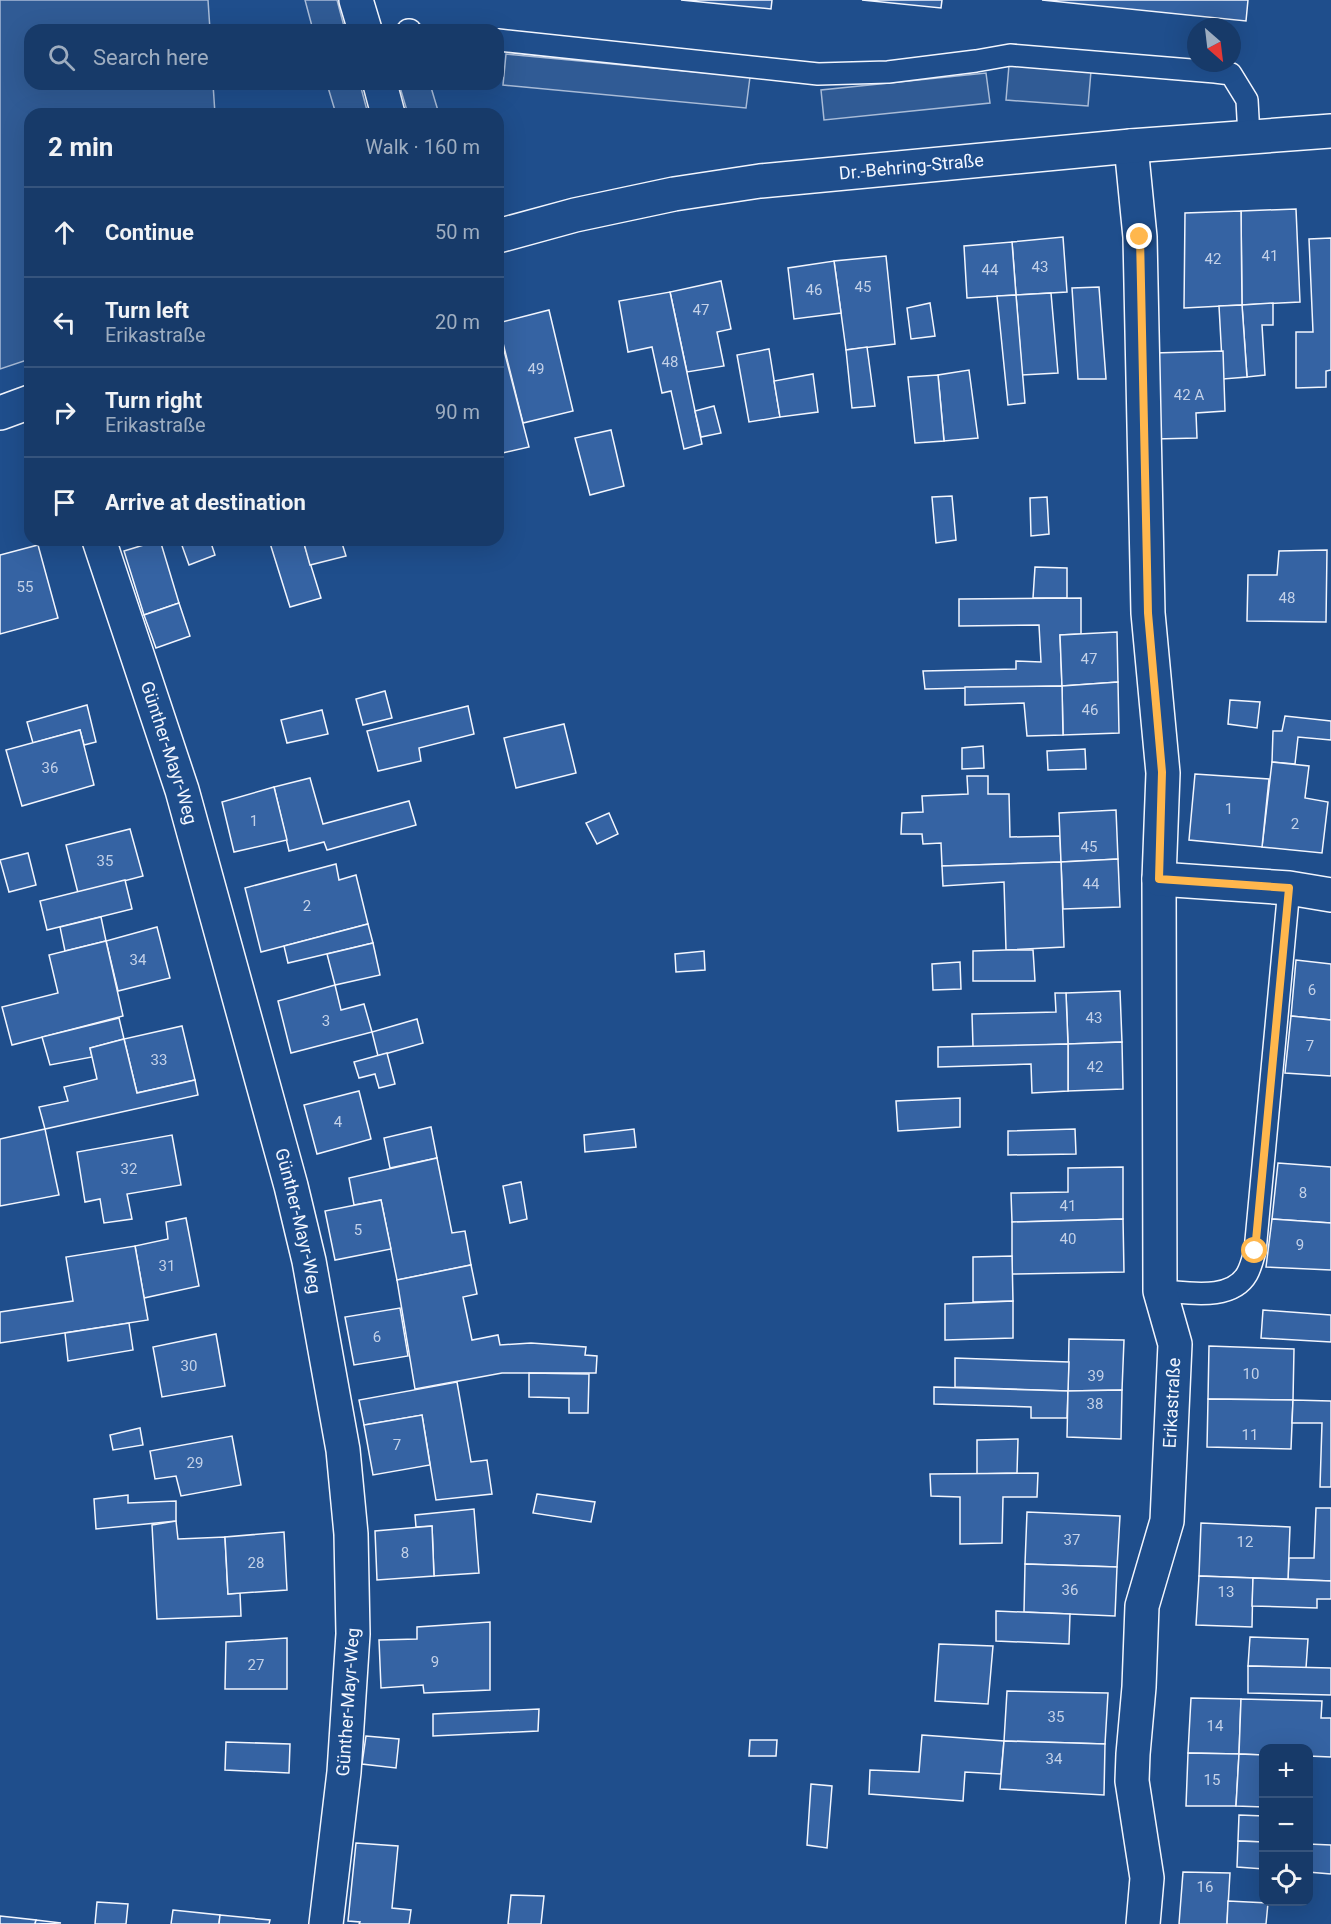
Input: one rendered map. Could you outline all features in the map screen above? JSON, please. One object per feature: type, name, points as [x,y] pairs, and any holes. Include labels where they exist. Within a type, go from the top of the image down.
[{"type":"street","points":[[356,0],[363,24]]},
{"type":"street","points":[[382,90],[386,108]]},
{"type":"street","name":"Dr.-Behring-Straße","points":[[504,234],[575,215],[674,194],[760,181],[1131,146],[1331,131]]},
{"type":"street","name":"Erikastraße","points":[[1131,146],[1140,237],[1148,613],[1162,772],[1159,879],[1160,1291],[1175,1344],[1167,1521],[1142,1606],[1133,1754],[1132,1781],[1147,1878],[1143,1924]]},
{"type":"street","points":[[0,413],[24,404]]},
{"type":"street","name":"Günther-Mayr-Weg","points":[[101,546],[182,790],[291,1186],[309,1261],[343,1450],[351,1534],[353,1634],[344,1772],[326,1924]]},
{"type":"street","points":[[1159,879],[1289,888],[1331,895]]},
{"type":"lane","points":[[504,41],[818,74],[888,72],[1010,55],[1231,74],[1247,100],[1249,136]]},
{"type":"lane","points":[[1160,1291],[1216,1293],[1232,1288],[1247,1275],[1255,1251],[1289,888]]},
{"type":"shaded area","points":[[0,0],[208,0],[210,24],[24,24],[24,90],[213,90],[215,108],[24,108],[24,361],[0,369]]},
{"type":"shaded area","points":[[305,0],[337,0],[343,24],[311,24]]},
{"type":"shaded area","points":[[506,54],[750,77],[746,108],[504,85]]},
{"type":"shaded area","points":[[1009,65],[1091,71],[1088,106],[1006,100]]},
{"type":"shaded area","points":[[986,73],[990,103],[824,120],[821,90]]},
{"type":"shaded area","points":[[329,90],[362,90],[366,108],[334,108]]},
{"type":"shaded area","points":[[401,90],[432,90],[437,108],[406,108]]},
{"type":"building","points":[[681,0],[772,0],[771,9]]},
{"type":"building","points":[[862,0],[942,0],[941,8]]},
{"type":"building","points":[[1042,0],[1248,0],[1246,21],[1241,20],[1241,18],[1217,18]]},
{"type":"building","points":[[1296,209],[1300,302],[1242,305],[1241,211]]},
{"type":"building","points":[[1241,211],[1242,305],[1184,308],[1185,213]]},
{"type":"building","points":[[1063,237],[1067,292],[1016,295],[1012,242]]},
{"type":"building","points":[[1331,238],[1331,370],[1326,371],[1326,387],[1296,388],[1296,332],[1313,332],[1309,239]]},
{"type":"building","points":[[1012,242],[1016,295],[967,298],[964,246]]},
{"type":"building","points":[[886,256],[895,344],[846,350],[834,261]]},
{"type":"building","points":[[834,261],[841,313],[794,319],[788,268]]},
{"type":"building","points":[[721,281],[731,329],[717,332],[724,366],[687,372],[670,292]]},
{"type":"building","points":[[1099,287],[1106,379],[1078,379],[1072,288]]},
{"type":"building","points":[[670,292],[702,444],[684,449],[671,391],[662,393],[652,347],[628,352],[619,301]]},
{"type":"building","points":[[1051,293],[1058,373],[1022,375],[1016,295]]},
{"type":"building","points":[[1016,295],[1025,403],[1008,405],[997,296]]},
{"type":"building","points":[[930,303],[935,336],[911,339],[907,308]]},
{"type":"building","points":[[1273,303],[1273,325],[1262,325],[1265,375],[1247,377],[1242,305]]},
{"type":"building","points":[[1242,305],[1247,377],[1223,379],[1219,306]]},
{"type":"building","points":[[549,310],[573,411],[523,423],[504,347],[504,321]]},
{"type":"building","points":[[867,347],[875,406],[852,408],[846,350]]},
{"type":"building","points":[[769,349],[780,417],[749,422],[737,355]]},
{"type":"building","points":[[504,350],[529,447],[504,453]]},
{"type":"building","points":[[1223,351],[1225,411],[1196,413],[1197,438],[1155,439],[1154,353]]},
{"type":"building","points":[[969,370],[978,438],[944,441],[938,375]]},
{"type":"building","points":[[813,374],[818,412],[780,417],[774,381]]},
{"type":"building","points":[[938,375],[944,441],[915,443],[908,377]]},
{"type":"building","points":[[714,406],[721,433],[701,437],[695,411]]},
{"type":"building","points":[[611,430],[624,486],[590,495],[575,438]]},
{"type":"building","points":[[952,496],[956,540],[936,543],[932,497]]},
{"type":"building","points":[[1047,497],[1049,534],[1031,536],[1030,498]]},
{"type":"building","points":[[38,546],[58,618],[0,634],[0,555]]},
{"type":"building","points":[[140,546],[162,546],[179,603],[144,615],[124,551]]},
{"type":"building","points":[[182,546],[212,546],[215,555],[189,565]]},
{"type":"building","points":[[271,546],[305,546],[321,598],[290,607]]},
{"type":"building","points":[[305,546],[343,546],[346,556],[310,565]]},
{"type":"building","points":[[1327,550],[1326,622],[1247,621],[1248,575],[1277,575],[1279,551]]},
{"type":"building","points":[[1035,567],[1067,568],[1067,598],[1033,598]]},
{"type":"building","points":[[1081,598],[1081,634],[1060,635],[1062,686],[925,689],[923,671],[1016,669],[1016,661],[1041,662],[1039,625],[959,626],[959,599]]},
{"type":"building","points":[[179,603],[190,636],[156,648],[144,615]]},
{"type":"building","points":[[1117,632],[1118,682],[1062,686],[1060,635]]},
{"type":"building","points":[[1118,682],[1119,733],[1063,735],[1062,686]]},
{"type":"building","points":[[1062,686],[1063,735],[1027,736],[1024,703],[965,705],[965,687]]},
{"type":"building","points":[[385,691],[392,718],[363,725],[356,699]]},
{"type":"building","points":[[1230,700],[1260,702],[1257,728],[1228,724]]},
{"type":"building","points":[[87,705],[96,742],[84,745],[80,730],[33,743],[27,722]]},
{"type":"building","points":[[468,706],[474,734],[419,748],[421,761],[378,771],[367,731]]},
{"type":"building","points":[[322,710],[328,734],[287,743],[281,720]]},
{"type":"building","points":[[1285,716],[1331,721],[1331,740],[1298,737],[1295,764],[1272,762],[1273,731],[1282,731]]},
{"type":"building","points":[[564,724],[576,773],[516,788],[504,738]]},
{"type":"building","points":[[80,730],[94,785],[22,806],[6,750]]},
{"type":"building","points":[[983,746],[984,768],[962,769],[962,748]]},
{"type":"building","points":[[1085,749],[1086,769],[1048,770],[1047,751]]},
{"type":"building","points":[[1272,762],[1309,766],[1305,798],[1328,802],[1322,853],[1262,847]]},
{"type":"building","points":[[1195,774],[1269,779],[1262,847],[1189,840]]},
{"type":"building","points":[[967,776],[988,776],[988,794],[1009,794],[1010,837],[1060,836],[1061,862],[942,866],[941,843],[923,844],[922,834],[901,834],[902,813],[923,812],[922,796],[968,794]]},
{"type":"building","points":[[310,778],[323,824],[409,801],[416,825],[327,850],[324,842],[289,851],[274,787]]},
{"type":"building","points":[[274,787],[287,840],[234,852],[222,802]]},
{"type":"building","points":[[1116,810],[1118,859],[1061,862],[1059,813]]},
{"type":"building","points":[[609,813],[618,834],[597,844],[586,823]]},
{"type":"building","points":[[130,829],[143,876],[78,893],[66,845]]},
{"type":"building","points":[[28,853],[36,885],[9,892],[0,860]]},
{"type":"building","points":[[1118,859],[1120,907],[1063,909],[1061,862]]},
{"type":"building","points":[[1061,862],[1064,947],[1006,950],[1004,882],[943,886],[942,866]]},
{"type":"building","points":[[336,864],[339,880],[356,875],[368,924],[261,952],[245,888]]},
{"type":"building","points":[[125,880],[132,909],[47,930],[40,901]]},
{"type":"building","points":[[101,917],[106,941],[65,951],[60,927]]},
{"type":"building","points":[[368,924],[373,943],[288,963],[284,946]]},
{"type":"building","points":[[157,927],[170,978],[118,991],[106,941]]},
{"type":"building","points":[[106,941],[123,1016],[12,1045],[2,1007],[58,993],[49,955]]},
{"type":"building","points":[[373,943],[380,975],[335,985],[327,954]]},
{"type":"building","points":[[1033,950],[1035,981],[973,981],[973,951]]},
{"type":"building","points":[[704,951],[705,970],[676,972],[675,954]]},
{"type":"building","points":[[1296,960],[1331,964],[1331,1020],[1291,1016]]},
{"type":"building","points":[[960,962],[961,989],[933,990],[932,964]]},
{"type":"building","points":[[335,985],[341,1010],[364,1004],[372,1032],[291,1053],[278,1001]]},
{"type":"building","points":[[1120,991],[1122,1042],[1068,1044],[1066,993]]},
{"type":"building","points":[[1055,993],[1066,993],[1068,1044],[973,1047],[972,1014],[1056,1012]]},
{"type":"building","points":[[1291,1016],[1331,1020],[1331,1076],[1285,1073]]},
{"type":"building","points":[[119,1018],[124,1039],[90,1048],[92,1057],[50,1065],[42,1037]]},
{"type":"building","points":[[417,1019],[423,1043],[378,1056],[372,1032]]},
{"type":"building","points":[[182,1026],[195,1080],[137,1093],[124,1039]]},
{"type":"building","points":[[124,1039],[137,1093],[195,1080],[198,1095],[45,1129],[39,1107],[68,1101],[64,1087],[97,1079],[90,1048]]},
{"type":"building","points":[[1122,1042],[1123,1089],[1068,1091],[1068,1044]]},
{"type":"building","points":[[1068,1044],[1068,1091],[1032,1093],[1031,1064],[938,1067],[938,1047]]},
{"type":"building","points":[[387,1053],[395,1084],[379,1088],[375,1074],[359,1078],[354,1062]]},
{"type":"building","points":[[359,1091],[371,1139],[317,1154],[304,1105]]},
{"type":"building","points":[[960,1098],[960,1127],[898,1131],[896,1101]]},
{"type":"building","points":[[431,1127],[437,1158],[390,1168],[384,1138]]},
{"type":"building","points":[[45,1129],[59,1195],[0,1206],[0,1139]]},
{"type":"building","points":[[634,1129],[636,1147],[585,1152],[584,1135]]},
{"type":"building","points":[[1075,1129],[1076,1154],[1008,1155],[1008,1131]]},
{"type":"building","points":[[172,1135],[181,1185],[127,1194],[132,1219],[104,1223],[100,1199],[85,1202],[77,1152]]},
{"type":"building","points":[[437,1158],[452,1233],[465,1231],[471,1265],[397,1280],[381,1200],[354,1205],[349,1178]]},
{"type":"building","points":[[1278,1163],[1331,1167],[1331,1223],[1272,1219]]},
{"type":"building","points":[[1123,1167],[1123,1219],[1012,1222],[1011,1193],[1068,1192],[1068,1168]]},
{"type":"building","points":[[521,1182],[527,1219],[510,1223],[503,1186]]},
{"type":"building","points":[[381,1200],[391,1249],[335,1260],[325,1211]]},
{"type":"building","points":[[186,1218],[199,1286],[144,1298],[135,1246],[168,1239],[166,1222]]},
{"type":"building","points":[[1123,1219],[1124,1272],[1012,1274],[1012,1222]]},
{"type":"building","points":[[1272,1219],[1331,1223],[1331,1270],[1266,1267]]},
{"type":"building","points":[[135,1246],[148,1320],[0,1343],[0,1312],[73,1301],[66,1257]]},
{"type":"building","points":[[1012,1256],[1013,1301],[973,1302],[973,1257]]},
{"type":"building","points":[[471,1265],[477,1294],[463,1297],[472,1340],[498,1335],[500,1345],[531,1343],[586,1347],[585,1355],[597,1356],[596,1373],[502,1373],[415,1389],[397,1280]]},
{"type":"building","points":[[1013,1301],[1013,1338],[945,1340],[945,1304]]},
{"type":"building","points":[[400,1308],[408,1356],[354,1365],[345,1317]]},
{"type":"building","points":[[1263,1310],[1331,1315],[1331,1342],[1261,1338]]},
{"type":"building","points":[[129,1323],[133,1350],[68,1361],[65,1333]]},
{"type":"building","points":[[216,1334],[225,1386],[162,1397],[153,1347]]},
{"type":"building","points":[[1069,1339],[1124,1340],[1122,1390],[1068,1391]]},
{"type":"building","points":[[1209,1346],[1294,1349],[1293,1400],[1208,1399]]},
{"type":"building","points":[[955,1358],[1069,1362],[1068,1391],[955,1387]]},
{"type":"building","points":[[529,1373],[589,1374],[588,1413],[569,1413],[569,1398],[529,1397]]},
{"type":"building","points":[[457,1382],[471,1462],[487,1460],[492,1494],[436,1500],[422,1415],[364,1425],[359,1400]]},
{"type":"building","points":[[934,1387],[1068,1391],[1067,1418],[1031,1418],[1031,1407],[934,1404]]},
{"type":"building","points":[[1122,1390],[1121,1439],[1067,1437],[1068,1391]]},
{"type":"building","points":[[1208,1399],[1293,1400],[1291,1449],[1207,1447]]},
{"type":"building","points":[[1293,1400],[1331,1401],[1331,1487],[1320,1487],[1322,1423],[1292,1423]]},
{"type":"building","points":[[422,1415],[430,1465],[373,1475],[364,1425]]},
{"type":"building","points":[[140,1428],[143,1445],[113,1450],[110,1435]]},
{"type":"building","points":[[232,1436],[241,1485],[181,1496],[176,1476],[155,1479],[150,1451]]},
{"type":"building","points":[[1018,1439],[1017,1473],[977,1474],[977,1440]]},
{"type":"building","points":[[1038,1473],[1037,1497],[1003,1497],[1002,1543],[960,1544],[960,1497],[931,1496],[930,1474]]},
{"type":"building","points":[[537,1494],[595,1502],[591,1522],[533,1513]]},
{"type":"building","points":[[128,1495],[128,1503],[176,1501],[176,1521],[96,1529],[94,1499]]},
{"type":"building","points":[[1316,1508],[1331,1508],[1331,1581],[1288,1579],[1289,1558],[1314,1558]]},
{"type":"building","points":[[474,1509],[479,1573],[434,1576],[432,1526],[416,1527],[415,1515]]},
{"type":"building","points":[[1027,1512],[1120,1516],[1117,1567],[1025,1564]]},
{"type":"building","points":[[176,1521],[178,1539],[225,1537],[228,1594],[240,1593],[241,1616],[157,1619],[152,1525]]},
{"type":"building","points":[[1201,1523],[1290,1527],[1288,1579],[1199,1576]]},
{"type":"building","points":[[432,1526],[434,1576],[377,1580],[375,1531]]},
{"type":"building","points":[[284,1532],[287,1590],[228,1594],[225,1537]]},
{"type":"building","points":[[1025,1564],[1117,1567],[1115,1616],[1024,1612]]},
{"type":"building","points":[[1199,1576],[1253,1578],[1252,1627],[1196,1625]]},
{"type":"building","points":[[1253,1578],[1331,1581],[1331,1599],[1317,1599],[1317,1608],[1252,1606]]},
{"type":"building","points":[[996,1611],[1070,1614],[1069,1644],[996,1641]]},
{"type":"building","points":[[490,1622],[490,1690],[424,1693],[423,1685],[381,1688],[379,1640],[417,1639],[417,1627]]},
{"type":"building","points":[[1250,1637],[1308,1639],[1306,1668],[1248,1666]]},
{"type":"building","points":[[287,1638],[287,1689],[225,1689],[226,1642]]},
{"type":"building","points":[[939,1644],[993,1646],[988,1704],[935,1701]]},
{"type":"building","points":[[1248,1666],[1331,1668],[1331,1695],[1248,1693]]},
{"type":"building","points":[[1007,1691],[1108,1693],[1105,1744],[1004,1741]]},
{"type":"building","points":[[1191,1698],[1241,1699],[1239,1754],[1188,1753]]},
{"type":"building","points":[[1241,1699],[1322,1701],[1321,1718],[1331,1718],[1331,1757],[1313,1756],[1313,1744],[1259,1744],[1259,1755],[1239,1754]]},
{"type":"building","points":[[539,1709],[538,1731],[433,1736],[433,1714]]},
{"type":"building","points":[[922,1735],[1004,1741],[1001,1774],[965,1772],[963,1801],[869,1794],[870,1770],[919,1772]]},
{"type":"building","points":[[366,1736],[399,1739],[396,1768],[362,1764]]},
{"type":"building","points":[[750,1740],[777,1740],[776,1756],[749,1756]]},
{"type":"building","points":[[1004,1741],[1105,1744],[1104,1795],[1000,1789]]},
{"type":"building","points":[[226,1742],[290,1744],[289,1773],[225,1770]]},
{"type":"building","points":[[1188,1753],[1239,1754],[1236,1806],[1186,1806]]},
{"type":"building","points":[[1239,1754],[1259,1755],[1259,1807],[1236,1806]]},
{"type":"building","points":[[811,1784],[832,1786],[827,1848],[807,1845]]},
{"type":"building","points":[[1239,1815],[1259,1816],[1259,1842],[1238,1841]]},
{"type":"building","points":[[1238,1841],[1259,1842],[1259,1869],[1237,1867]]},
{"type":"building","points":[[356,1843],[398,1846],[392,1908],[411,1910],[409,1924],[359,1924],[360,1922],[348,1921]]},
{"type":"building","points":[[1313,1844],[1331,1845],[1331,1874],[1313,1872]]},
{"type":"building","points":[[1183,1872],[1230,1873],[1227,1924],[1179,1924]]},
{"type":"building","points":[[511,1895],[544,1896],[541,1924],[508,1924]]},
{"type":"building","points":[[1228,1901],[1259,1903],[1259,1906],[1268,1906],[1266,1924],[1227,1924]]},
{"type":"building","points":[[97,1902],[128,1904],[126,1924],[95,1924]]},
{"type":"building","points":[[173,1910],[220,1915],[219,1924],[171,1924]]},
{"type":"building","points":[[220,1915],[270,1920],[269,1924],[219,1924]]},
{"type":"building","points":[[0,1916],[36,1920],[35,1924],[0,1924]]},
{"type":"building","points":[[36,1920],[61,1923],[35,1924]]},
{"type":"route","points":[[1140,237],[1148,613],[1162,772],[1159,879],[1289,888],[1255,1251]]}]
